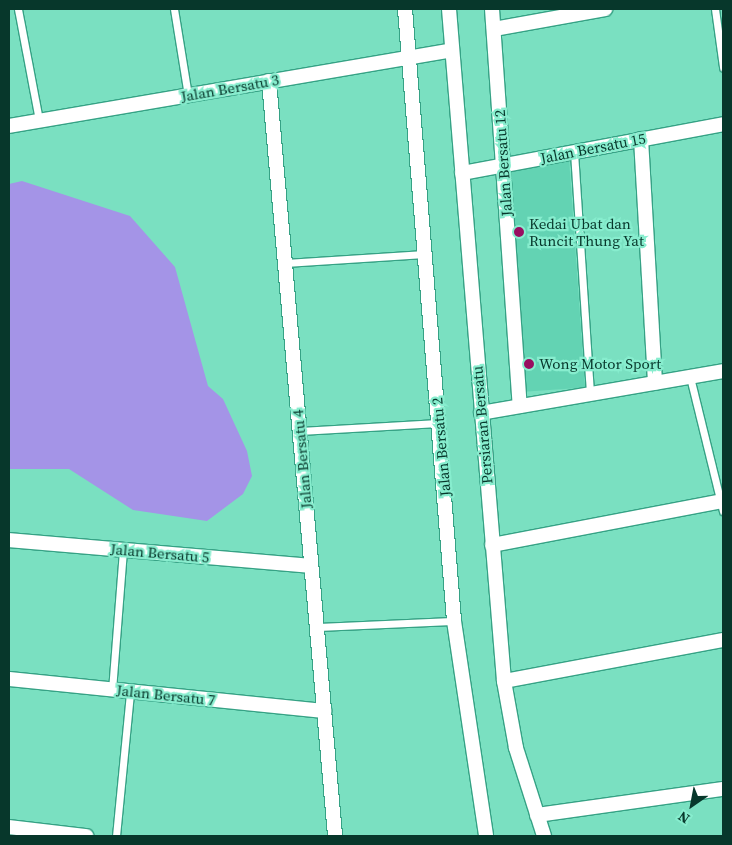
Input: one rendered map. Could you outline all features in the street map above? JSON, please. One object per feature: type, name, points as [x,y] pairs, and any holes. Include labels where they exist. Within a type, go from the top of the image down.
[{"type":"street","name":"Jalan Bersatu 2","points":[[405,9],[454,621],[486,836]]},
{"type":"street","name":"Persiaran Bersatu","points":[[449,9],[504,681],[516,748],[544,836]]},
{"type":"street","name":"Jalan Bersatu 12","points":[[492,9],[520,406]]},
{"type":"street","points":[[494,29],[605,9]]},
{"type":"street","name":"Jalan Bersatu 3","points":[[9,126],[452,50]]},
{"type":"street","name":"Jalan Bersatu 4","points":[[268,81],[335,836]]},
{"type":"street","name":"Jalan Bersatu 15","points":[[462,173],[723,124]]},
{"type":"street","points":[[641,139],[655,383]]},
{"type":"street","points":[[481,413],[723,371]]},
{"type":"street","points":[[492,545],[722,504]]},
{"type":"street","name":"Jalan Bersatu 5","points":[[9,540],[311,566]]},
{"type":"street","points":[[504,681],[723,640]]},
{"type":"street","name":"Jalan Bersatu 7","points":[[9,679],[324,711]]},
{"type":"street","points":[[537,815],[723,789]]},
{"type":"street","points":[[9,827],[86,836]]},
{"type":"lane","points":[[18,9],[39,120]]},
{"type":"lane","points":[[174,9],[188,95]]},
{"type":"lane","points":[[716,9],[723,67]]},
{"type":"lane","points":[[574,152],[590,394]]},
{"type":"lane","points":[[285,263],[426,254]]},
{"type":"lane","points":[[690,377],[722,504]]},
{"type":"lane","points":[[299,431],[439,423]]},
{"type":"lane","points":[[112,690],[123,550]]},
{"type":"lane","points":[[316,627],[454,621]]},
{"type":"lane","points":[[116,836],[130,692]]},
{"type":"shaded area","points":[[569,158],[585,387],[524,392],[508,162]]},
{"type":"shaded area","points":[[22,181],[130,216],[175,267],[208,386],[223,399],[247,451],[252,476],[243,494],[207,521],[133,510],[69,469],[9,469],[9,184]]},
{"type":"place","name":"Kedai Ubat dan Runcit Thung Yat","points":[[519,232]]},
{"type":"place","name":"Wong Motor Sport","points":[[529,364]]}]
